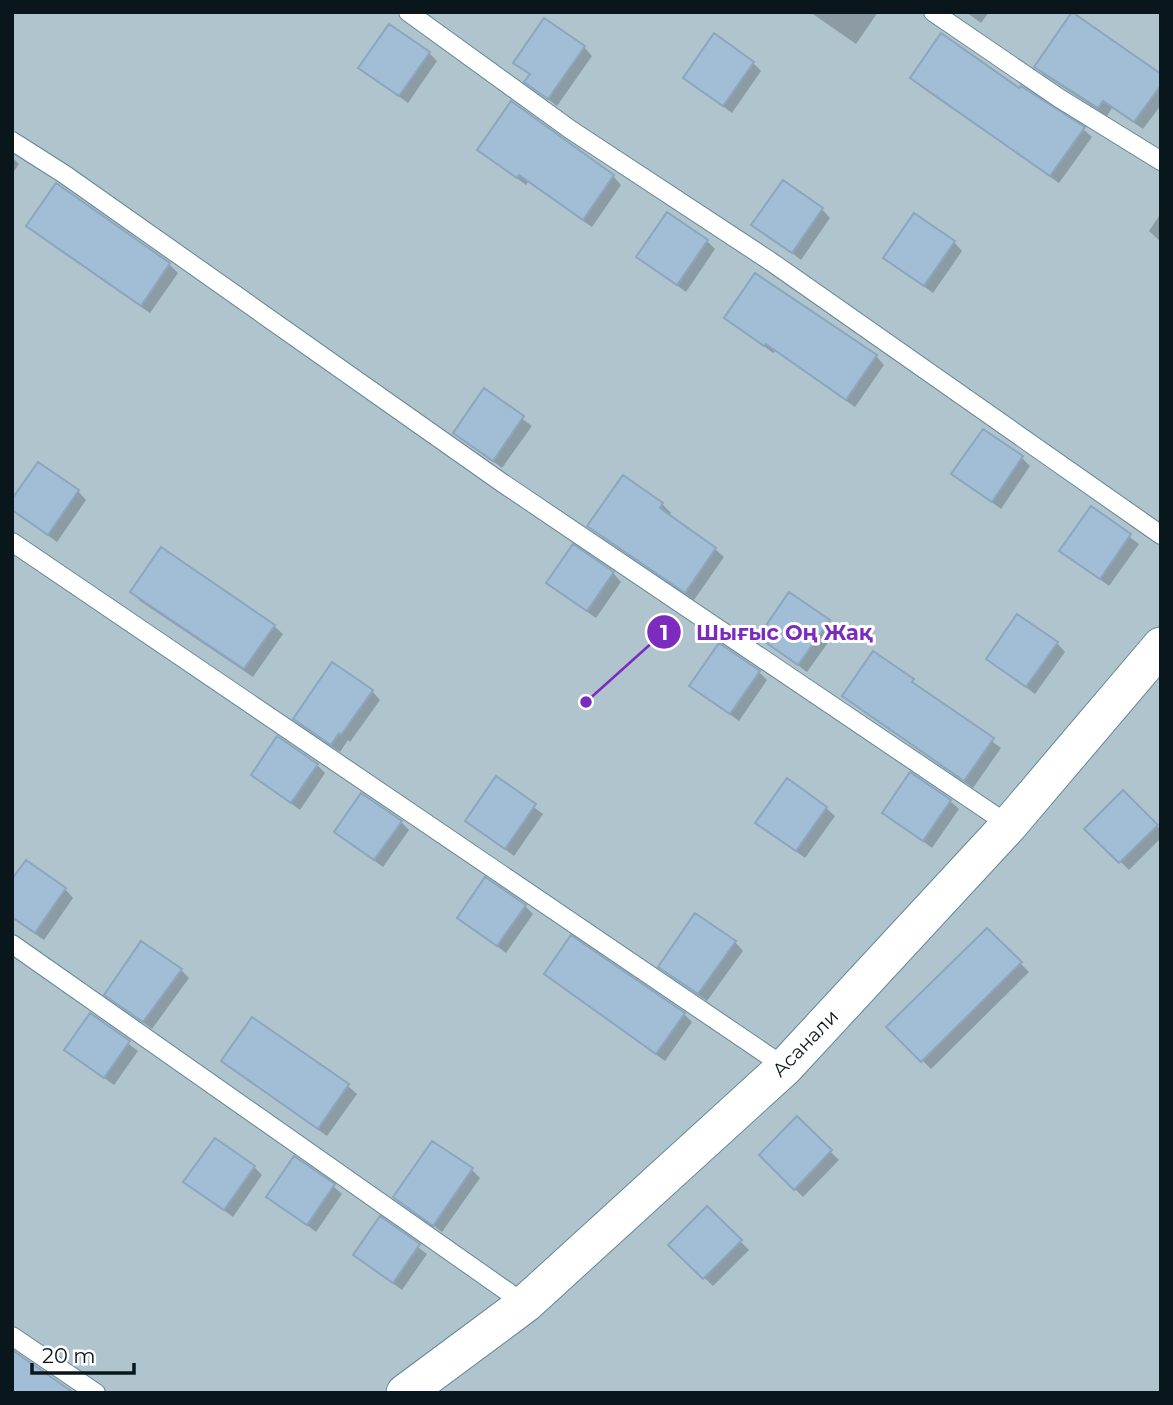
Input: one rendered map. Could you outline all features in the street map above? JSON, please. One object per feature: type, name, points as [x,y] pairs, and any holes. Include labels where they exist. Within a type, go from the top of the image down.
[{"type":"street","name":"Асанали","points":[[405,1393],[525,1304],[785,1067],[1009,825],[1161,646]]},
{"type":"lane","points":[[408,12],[571,130],[770,261],[1161,535]]},
{"type":"lane","points":[[933,12],[1059,98],[1161,161]]},
{"type":"lane","points":[[12,141],[64,174],[501,482],[1009,825]]},
{"type":"lane","points":[[12,542],[785,1067]]},
{"type":"lane","points":[[12,944],[525,1304]]},
{"type":"lane","points":[[12,1336],[96,1393]]},
{"type":"shaded area","points":[[12,12],[1161,12],[1161,1393],[12,1393]]},
{"type":"building","points":[[1072,12],[1161,74],[1161,85],[1134,122],[1103,101],[1098,108],[1034,67]]},
{"type":"building","points":[[544,18],[585,46],[548,99],[524,82],[530,74],[513,63]]},
{"type":"building","points":[[389,24],[430,52],[399,96],[358,68]]},
{"type":"building","points":[[714,33],[754,62],[723,106],[683,78]]},
{"type":"building","points":[[941,33],[1019,88],[1021,86],[1085,127],[1050,176],[910,78]]},
{"type":"building","points":[[511,101],[614,175],[583,220],[519,175],[517,178],[477,150]]},
{"type":"building","points":[[783,180],[823,208],[792,253],[751,225]]},
{"type":"building","points":[[56,183],[170,263],[141,306],[26,226]]},
{"type":"building","points":[[667,212],[708,240],[677,285],[636,257]]},
{"type":"building","points":[[914,213],[955,241],[924,286],[883,258]]},
{"type":"building","points":[[755,273],[877,355],[846,400],[724,318]]},
{"type":"building","points":[[484,388],[524,416],[493,461],[453,433]]},
{"type":"building","points":[[983,429],[1023,456],[992,502],[951,474]]},
{"type":"building","points":[[38,462],[79,490],[48,535],[12,510],[12,499]]},
{"type":"building","points":[[623,475],[663,503],[660,508],[716,548],[685,593],[587,526]]},
{"type":"building","points":[[1091,506],[1131,534],[1100,579],[1059,551]]},
{"type":"building","points":[[573,544],[614,572],[587,611],[546,583]]},
{"type":"building","points":[[161,547],[275,625],[244,669],[130,592]]},
{"type":"building","points":[[789,592],[830,620],[798,665],[758,637]]},
{"type":"building","points":[[1017,614],[1058,642],[1026,687],[986,659]]},
{"type":"building","points":[[719,643],[760,671],[730,714],[689,686]]},
{"type":"building","points":[[873,651],[914,679],[912,682],[994,738],[964,781],[842,696]]},
{"type":"building","points":[[332,662],[373,690],[331,745],[293,719]]},
{"type":"building","points":[[277,736],[318,764],[291,803],[251,775]]},
{"type":"building","points":[[910,772],[951,800],[923,841],[882,813]]},
{"type":"building","points":[[496,776],[536,804],[505,849],[465,821]]},
{"type":"building","points":[[787,778],[827,807],[796,851],[755,823]]},
{"type":"building","points":[[1123,790],[1158,825],[1119,863],[1084,829]]},
{"type":"building","points":[[361,793],[402,821],[374,860],[334,832]]},
{"type":"building","points":[[26,860],[66,888],[35,933],[12,917],[12,879]]},
{"type":"building","points":[[485,877],[526,905],[497,946],[457,918]]},
{"type":"building","points":[[695,913],[736,941],[698,994],[658,967]]},
{"type":"building","points":[[987,928],[1022,962],[921,1062],[886,1027]]},
{"type":"building","points":[[571,935],[685,1013],[656,1054],[544,974]]},
{"type":"building","points":[[141,941],[182,969],[143,1022],[104,995]]},
{"type":"building","points":[[90,1013],[130,1041],[104,1078],[64,1050]]},
{"type":"building","points":[[252,1017],[349,1084],[318,1129],[221,1061]]},
{"type":"building","points":[[797,1116],[832,1150],[794,1190],[759,1155]]},
{"type":"building","points":[[215,1138],[255,1166],[224,1210],[183,1182]]},
{"type":"building","points":[[432,1141],[473,1168],[433,1226],[393,1197]]},
{"type":"building","points":[[294,1156],[335,1184],[307,1225],[266,1197]]},
{"type":"building","points":[[707,1206],[742,1240],[703,1279],[668,1245]]},
{"type":"building","points":[[380,1216],[420,1244],[393,1283],[353,1255]]},
{"type":"building","points":[[12,1350],[74,1393],[12,1393]]},
{"type":"place","name":"Шығыс Оң Жақ","points":[[586,702]]}]
